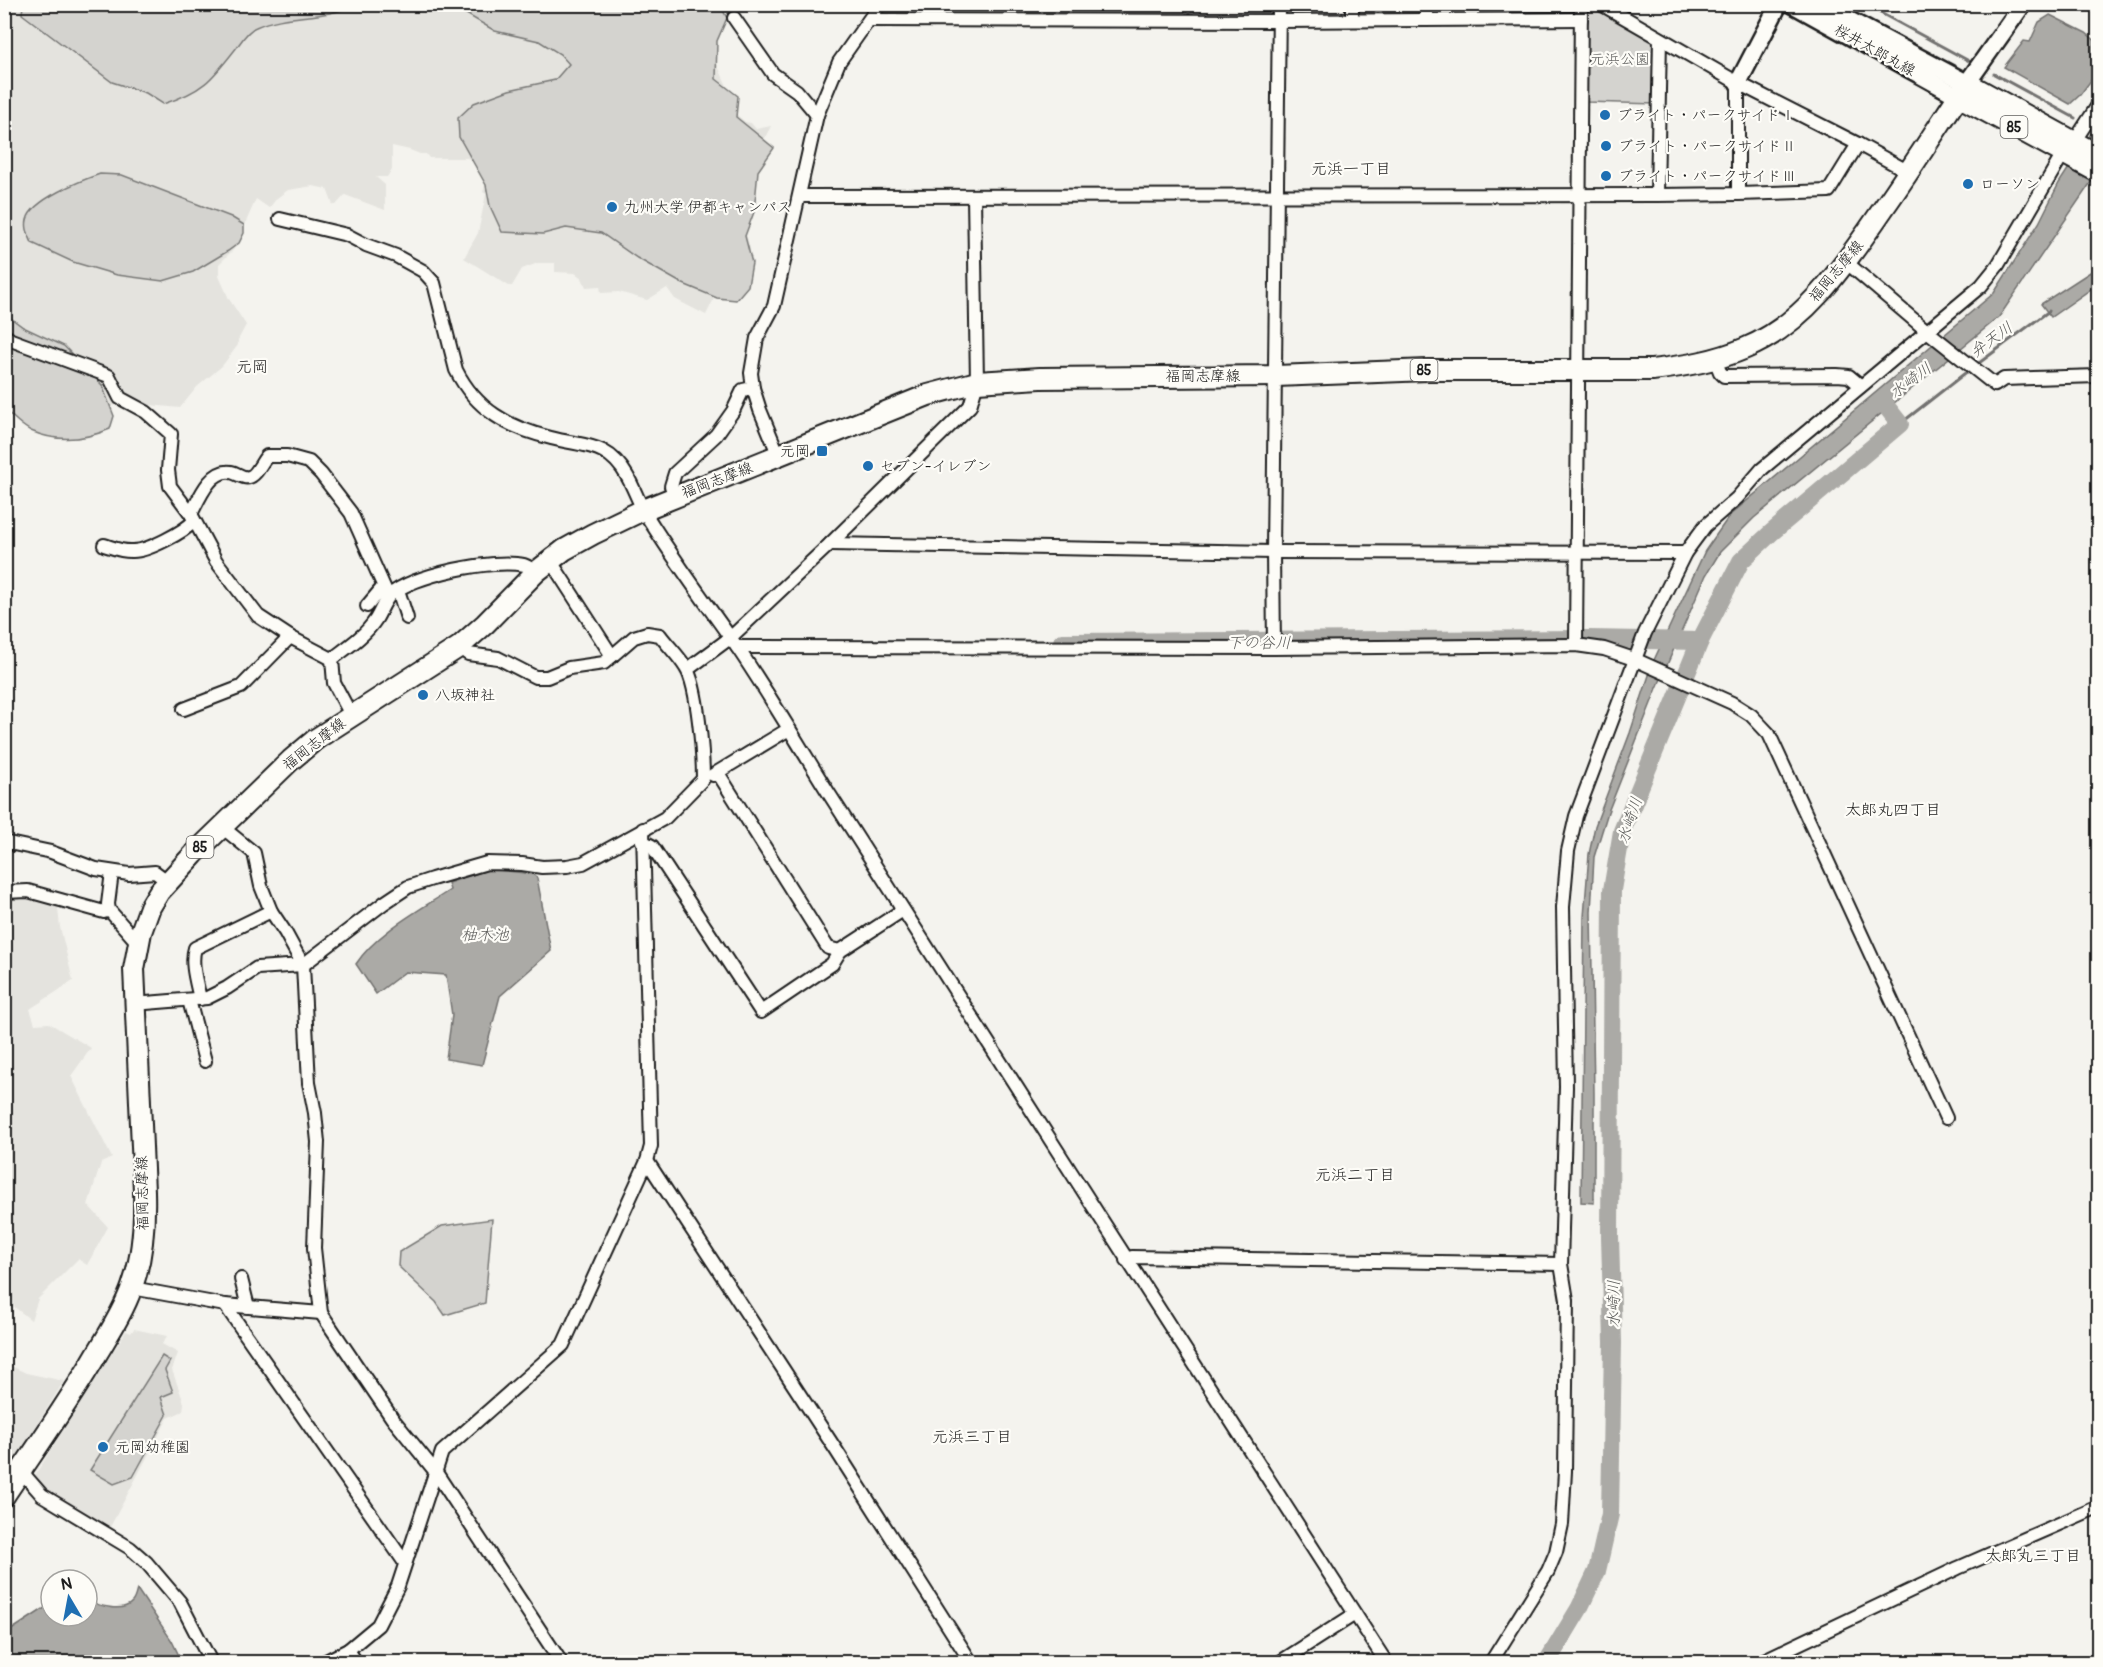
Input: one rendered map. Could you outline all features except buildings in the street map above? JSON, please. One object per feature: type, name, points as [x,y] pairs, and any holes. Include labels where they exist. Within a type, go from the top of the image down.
[{"type":"main road","points":[[1738,82],[1779,4]]},
{"type":"main road","name":"桜井太郎丸線","points":[[1791,4],[1963,90]]},
{"type":"main road","name":"桜井太郎丸線","points":[[1819,4],[1963,90]]},
{"type":"main road","points":[[1963,90],[2021,5]]},
{"type":"main road","name":"85","points":[[1963,90],[2071,149],[2098,172]]},
{"type":"main road","name":"福岡志摩線","points":[[4,1496],[68,1403],[110,1331],[132,1288],[141,1255],[145,1225],[134,969],[138,943],[150,907],[167,881],[291,760],[316,739],[351,715],[459,647],[543,566],[592,534],[643,510],[928,395],[977,382],[1040,378],[1276,376],[1428,370],[1652,370],[1715,359],[1748,348],[1782,327],[1819,295],[1846,262],[1963,90]]},
{"type":"main road","name":"85","points":[[2071,149],[2098,155]]},
{"type":"street","points":[[779,456],[753,388],[752,373],[757,338],[774,306],[817,115],[839,62],[880,4]]},
{"type":"street","points":[[1274,642],[1278,4]]},
{"type":"street","points":[[1352,4],[1352,20]]},
{"type":"street","points":[[1426,4],[1426,20]]},
{"type":"street","points":[[1575,641],[1578,554],[1581,4]]},
{"type":"street","points":[[1601,4],[1738,82],[1909,172]]},
{"type":"street","points":[[734,18],[773,74],[797,92],[817,115]]},
{"type":"street","points":[[870,20],[1581,19]]},
{"type":"street","points":[[1657,195],[1660,38]]},
{"type":"street","points":[[1738,82],[1738,194]]},
{"type":"street","points":[[1491,1662],[1548,1571],[1556,1552],[1562,1524],[1565,1471],[1567,1300],[1561,1264],[1566,1087],[1563,907],[1568,851],[1576,816],[1637,661],[1645,633],[1685,553],[1705,526],[1737,498],[1762,469],[1981,286],[1998,265],[2098,105]]},
{"type":"street","points":[[800,196],[1581,196],[1829,191],[1858,144]]},
{"type":"street","points":[[688,669],[733,643],[970,406],[977,382],[974,196]]},
{"type":"street","points":[[280,219],[347,235],[396,256],[423,271],[434,283],[456,370],[479,403],[494,417],[522,429],[551,438],[598,447],[610,454],[626,474],[643,510],[789,729],[1126,1260],[1386,1662]]},
{"type":"street","points":[[1846,262],[1995,385],[2004,379],[2098,376]]},
{"type":"street","points":[[4,335],[11,340],[109,376],[120,398],[146,412],[171,434],[168,470],[170,486],[193,517],[216,561],[258,616],[290,637],[332,659]]},
{"type":"street","points":[[1715,359],[1724,376],[1837,375],[1849,376],[1861,386]]},
{"type":"street","points":[[676,497],[671,486],[675,473],[716,435],[733,411],[743,390],[753,388]]},
{"type":"street","points":[[104,544],[120,550],[139,550],[188,527],[206,487],[223,472],[231,472],[247,478],[252,476],[267,456],[276,455],[309,462],[351,513],[390,591],[407,618]]},
{"type":"street","points":[[830,544],[1273,552],[1685,553]]},
{"type":"street","points":[[367,606],[390,591],[424,576],[495,565],[543,566],[612,656]]},
{"type":"street","points":[[332,659],[357,641],[375,620],[390,591]]},
{"type":"street","points":[[459,647],[468,654],[498,658],[535,677],[547,677],[569,668],[604,663],[634,637],[646,633],[660,635],[688,669],[693,684],[703,779]]},
{"type":"street","points":[[184,709],[241,687],[290,637]]},
{"type":"street","points":[[733,643],[1575,641],[1637,661],[1732,703],[1751,715],[1769,734],[1946,1118]]},
{"type":"street","points":[[332,659],[334,683],[351,715]]},
{"type":"street","points":[[134,1004],[194,1000],[228,988],[257,968],[303,965],[367,915],[408,887],[487,863],[542,867],[583,863],[643,835],[665,818],[703,779],[718,773],[789,729]]},
{"type":"street","points":[[718,773],[828,948],[840,951]]},
{"type":"street","points":[[222,827],[254,853],[261,886],[271,910],[303,965],[309,1083],[319,1151],[314,1248],[321,1313],[392,1418],[435,1471],[561,1662]]},
{"type":"street","points":[[643,835],[761,1012],[832,964],[840,951],[903,910]]},
{"type":"street","points":[[324,1662],[348,1650],[378,1625],[398,1586],[442,1452],[563,1345],[647,1161],[651,1146],[643,835]]},
{"type":"street","points":[[4,842],[51,852],[83,865],[112,872],[129,874],[155,872],[167,881]]},
{"type":"street","points":[[112,872],[109,910],[138,943]]},
{"type":"street","points":[[4,892],[28,891],[104,912],[109,910]]},
{"type":"street","points":[[205,1061],[194,1000],[195,948],[271,910]]},
{"type":"street","points":[[647,1161],[971,1662]]},
{"type":"street","points":[[1126,1260],[1132,1257],[1561,1264]]},
{"type":"street","points":[[241,1279],[248,1307]]},
{"type":"street","points":[[132,1288],[225,1305],[321,1313]]},
{"type":"street","points":[[225,1305],[405,1563]]},
{"type":"street","points":[[21,1471],[42,1495],[130,1548],[161,1577],[180,1602],[211,1662]]},
{"type":"street","points":[[1760,1662],[1958,1568],[2098,1507]]},
{"type":"street","points":[[1280,1662],[1355,1614]]},
{"type":"street","points":[[348,1650],[356,1662]]},
{"type":"shaded area","name":"九州大学 伊都キャンパス","points":[[687,4],[716,7],[724,11],[708,27],[711,51],[734,101],[735,113],[756,129],[771,126],[733,220],[746,234],[750,249],[748,254],[739,248],[706,315],[675,299],[667,288],[647,300],[619,292],[601,293],[600,286],[586,287],[582,278],[575,273],[555,272],[555,263],[538,263],[522,269],[512,286],[509,286],[464,258],[478,233],[486,194],[483,192],[491,167],[467,158],[429,158],[426,154],[392,146],[392,170],[387,177],[376,177],[385,185],[385,210],[345,195],[336,205],[333,205],[327,189],[313,186],[288,190],[269,208],[256,199],[234,249],[219,264],[219,276],[229,299],[246,325],[238,340],[238,345],[222,366],[197,387],[180,408],[5,400],[5,5]]},
{"type":"shaded area","points":[[5,894],[57,900],[60,927],[73,981],[30,1009],[35,1024],[49,1023],[91,1048],[71,1076],[112,1158],[101,1163],[88,1205],[108,1227],[87,1265],[78,1259],[38,1299],[31,1320],[8,1302],[5,1305]]},
{"type":"shaded area","name":"元岡幼稚園","points":[[134,1329],[167,1336],[162,1344],[178,1353],[172,1370],[184,1403],[183,1411],[168,1418],[109,1529],[45,1491],[35,1475],[126,1331],[131,1333]]},
{"type":"shaded area","points":[[5,1363],[26,1373],[64,1381],[5,1476]]},
{"type":"green space","points":[[23,4],[354,5],[330,13],[280,20],[253,28],[206,83],[188,94],[163,104],[146,93],[112,82],[22,14]]},
{"type":"green space","points":[[451,5],[720,5],[727,18],[717,41],[716,79],[738,96],[736,117],[774,148],[758,171],[754,212],[745,236],[752,263],[748,286],[736,300],[717,298],[681,283],[637,258],[601,233],[566,228],[543,234],[502,232],[490,206],[486,185],[459,137],[458,118],[474,103],[509,90],[555,80],[569,64],[560,54],[539,41],[495,31]]},
{"type":"green space","name":"元浜公園","points":[[1593,6],[1654,39],[1656,104],[1586,102],[1585,10]]},
{"type":"green space","points":[[100,174],[122,175],[231,217],[244,225],[244,233],[239,243],[193,272],[163,281],[117,275],[73,262],[32,243],[27,220],[38,205],[58,192]]},
{"type":"green space","points":[[4,313],[23,327],[64,346],[102,385],[114,416],[110,429],[81,438],[61,439],[41,435],[28,429],[5,410]]},
{"type":"green space","points":[[492,1219],[485,1303],[445,1315],[436,1302],[398,1266],[399,1252],[442,1226]]},
{"type":"green space","points":[[162,1356],[170,1361],[165,1370],[173,1392],[161,1397],[167,1415],[133,1477],[114,1484],[90,1470]]},
{"type":"water","points":[[2050,15],[2086,33],[2098,43],[2098,71],[2080,95],[2070,104],[2004,67],[2024,41],[2030,42],[2039,22]]},
{"type":"water","points":[[2098,123],[2098,172],[1999,317],[1754,518],[1720,552],[1706,575],[1657,688],[1608,812],[1594,857],[1591,912],[1594,1203],[1581,1202],[1584,917],[1589,854],[1595,826],[1630,733],[1654,660],[1705,551],[1730,515],[1994,293],[2039,223],[2059,183]]},
{"type":"water","points":[[2098,267],[2098,284],[2051,317],[2041,304]]},
{"type":"water","name":"柚木池","points":[[490,869],[533,874],[537,878],[551,951],[500,996],[482,1065],[446,1059],[452,1015],[446,975],[405,972],[376,994],[356,964],[387,932],[450,890],[448,883]]},
{"type":"water","points":[[137,1589],[172,1641],[182,1662],[5,1662],[5,1634],[39,1612],[39,1628],[99,1628],[99,1605],[123,1607],[133,1601]]},
{"type":"waterway","points":[[1864,4],[1969,61]]},
{"type":"waterway","points":[[1994,74],[2075,118]]},
{"type":"waterway","name":"弁天川","points":[[1975,366],[2049,311]]},
{"type":"waterway","name":"弁天川","points":[[1900,424],[1969,370]]},
{"type":"waterway","name":"水崎川","points":[[1547,1662],[1579,1609],[1597,1571],[1610,1514],[1613,1342],[1610,1237],[1612,890],[1622,831],[1700,641],[1741,561],[1900,424],[1882,401],[1892,392]]},
{"type":"waterway","name":"下の谷川","points":[[1062,642],[1588,639],[1700,641]]},
{"type":"place","name":"ブライト・パークサイドⅠ","points":[[1605,115]]},
{"type":"place","name":"ブライト・パークサイドⅡ","points":[[1606,146]]},
{"type":"place","name":"ブライト・パークサイドⅢ","points":[[1606,176]]},
{"type":"place","name":"ローソン","points":[[1968,184]]},
{"type":"place","name":"九州大学 伊都キャンパス","points":[[612,207]]},
{"type":"place","name":"元岡","points":[[822,451]]},
{"type":"place","name":"セブン-イレブン","points":[[868,466]]},
{"type":"place","name":"八坂神社","points":[[423,695]]},
{"type":"place","name":"元岡幼稚園","points":[[103,1447]]},
{"type":"district","name":"元浜一丁目","points":[[1351,168]]},
{"type":"district","name":"元岡","points":[[252,366]]},
{"type":"district","name":"太郎丸四丁目","points":[[1893,809]]},
{"type":"district","name":"元浜二丁目","points":[[1355,1174]]},
{"type":"district","name":"元浜三丁目","points":[[972,1436]]},
{"type":"district","name":"太郎丸三丁目","points":[[2033,1555]]}]
